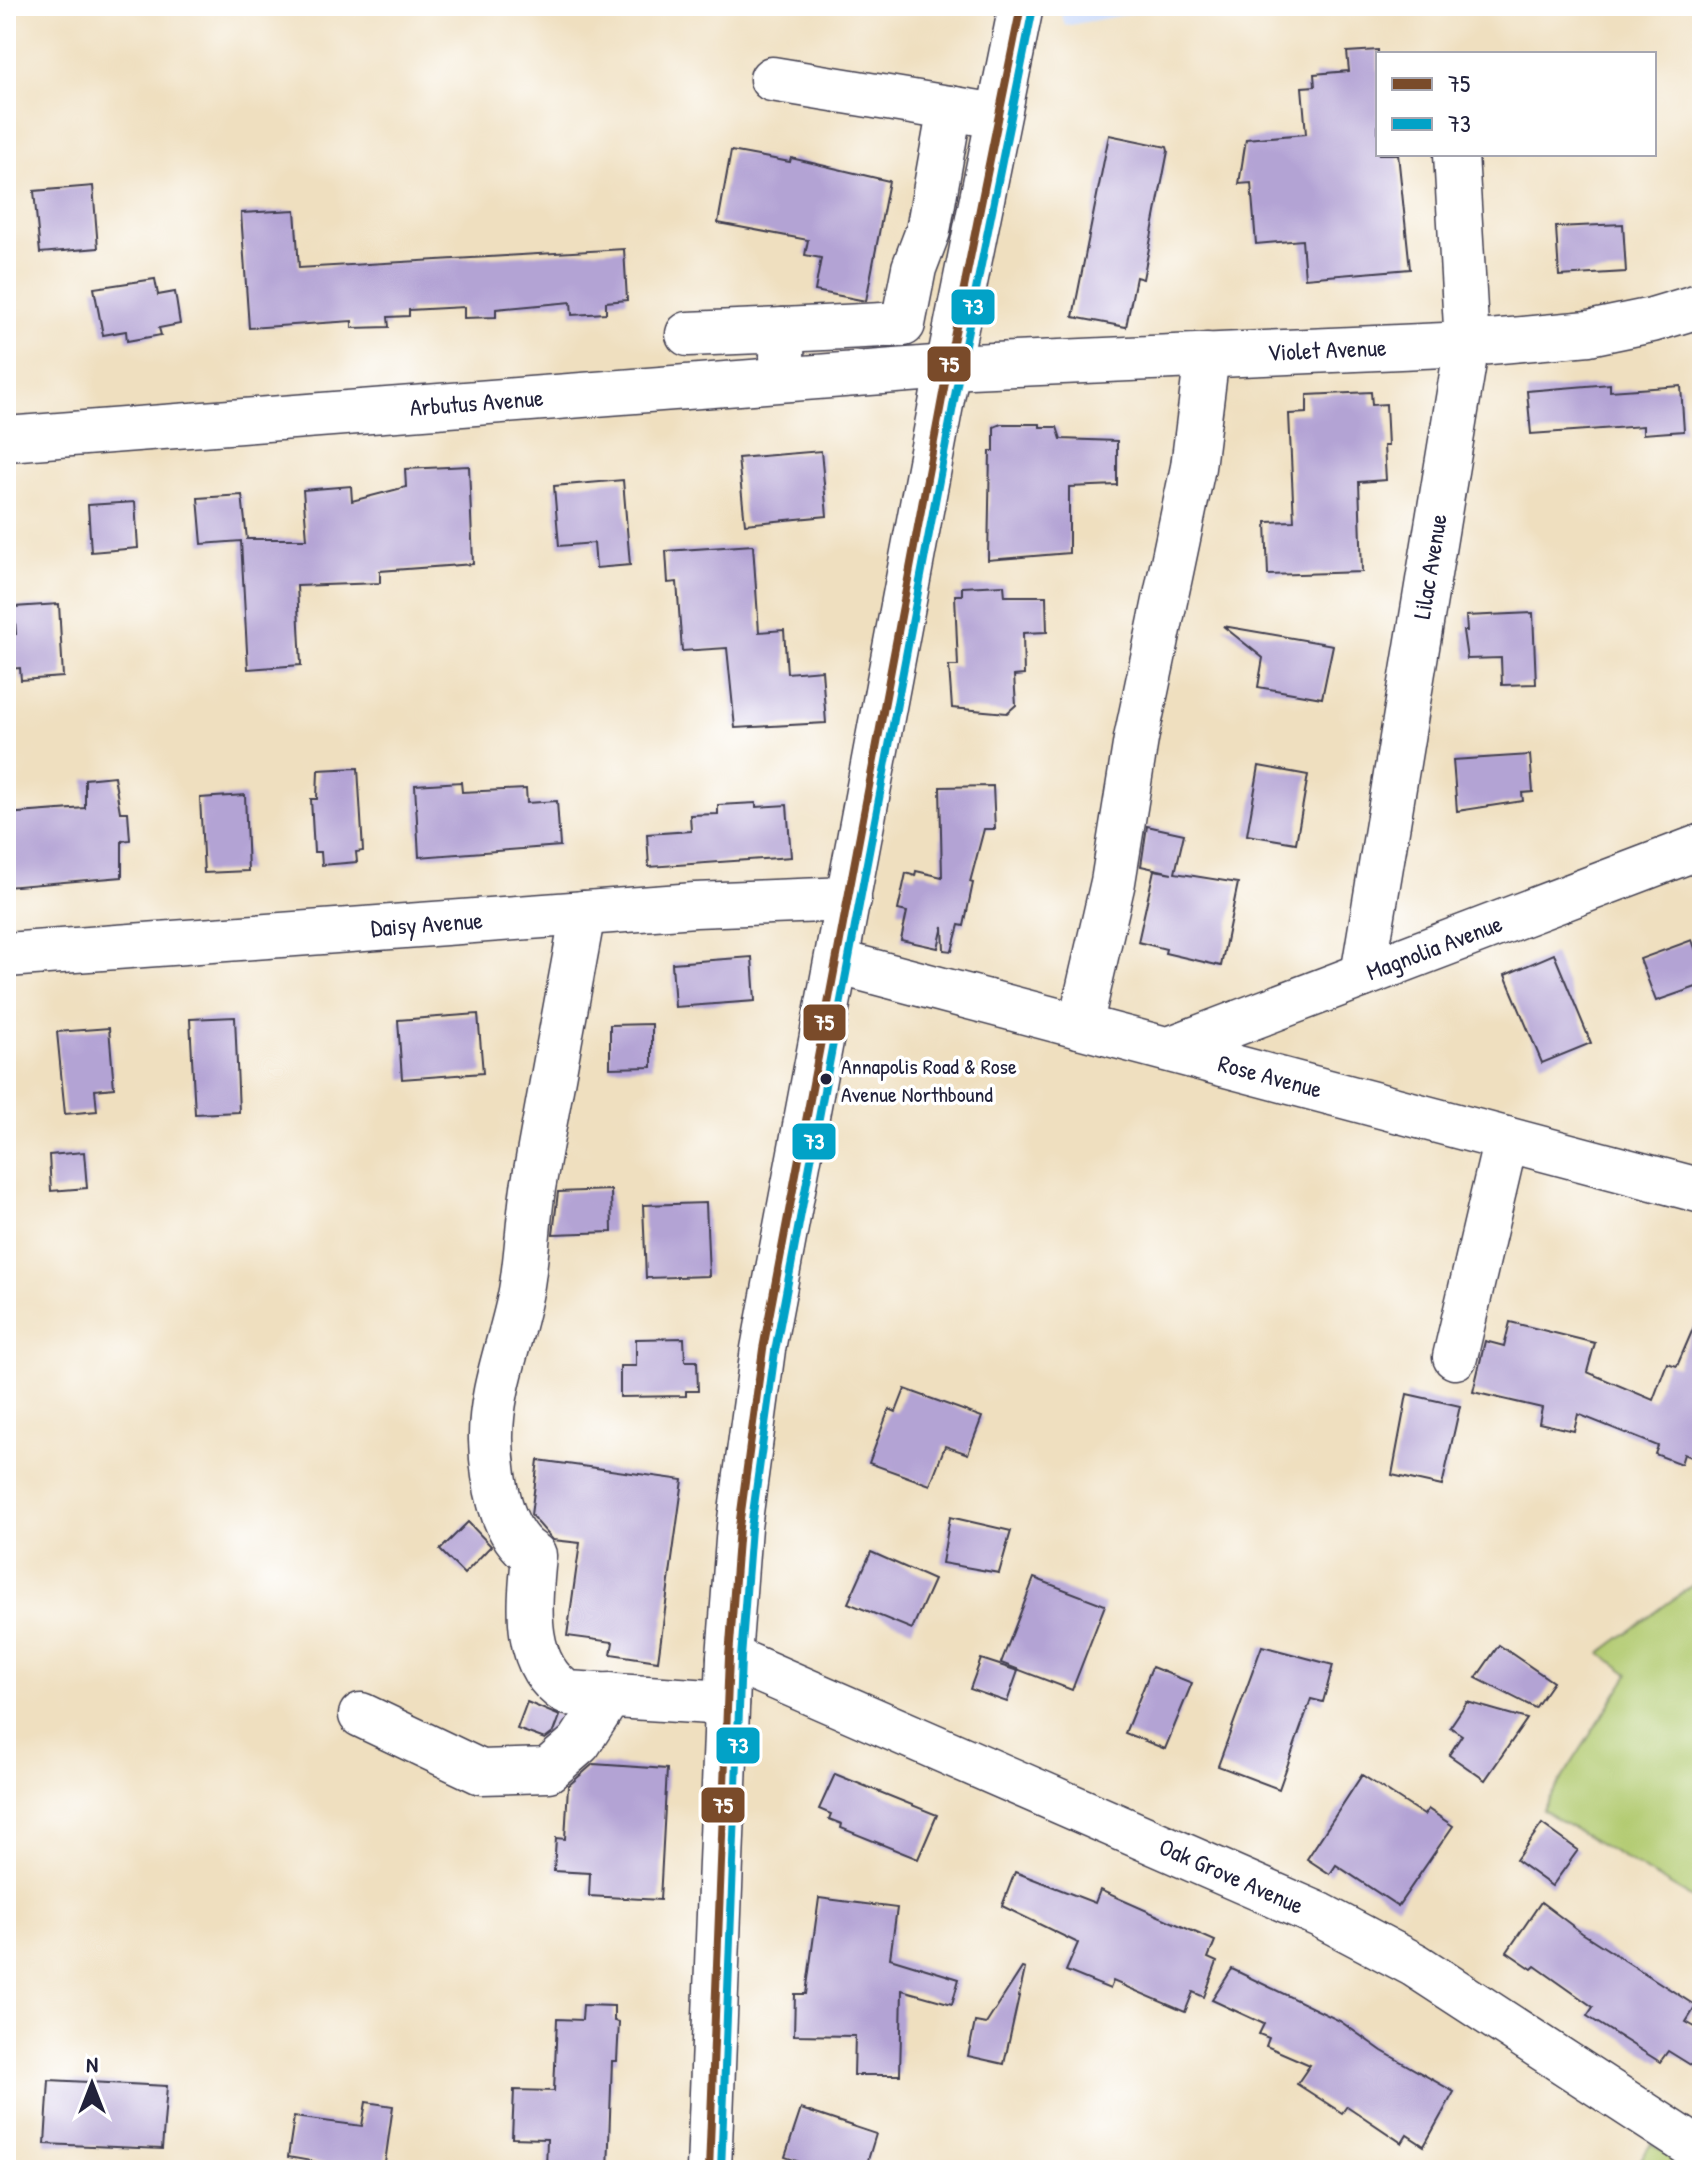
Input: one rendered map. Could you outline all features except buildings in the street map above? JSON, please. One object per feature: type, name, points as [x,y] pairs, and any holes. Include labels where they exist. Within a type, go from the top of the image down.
[{"type":"street","points":[[709,2170],[729,1657],[739,1527],[763,1349],[948,367],[1021,6]]},
{"type":"street","points":[[772,79],[999,116]]},
{"type":"street","points":[[688,334],[903,324],[914,268],[928,231],[950,108]]},
{"type":"street","name":"Lilac Avenue","points":[[1363,975],[1467,344],[1456,156]]},
{"type":"street","points":[[914,268],[966,276]]},
{"type":"street","name":"Violet Avenue","points":[[948,367],[1467,344],[1589,333],[1652,320],[1702,305]]},
{"type":"street","points":[[780,379],[783,330]]},
{"type":"street","points":[[1080,1026],[1113,882],[1136,739],[1193,467],[1207,355]]},
{"type":"street","name":"Arbutus Avenue","points":[[6,439],[948,367]]},
{"type":"street","name":"Magnolia Avenue","points":[[1169,1049],[1702,846]]},
{"type":"street","name":"Daisy Avenue","points":[[6,955],[583,913],[849,899]]},
{"type":"street","points":[[583,913],[533,1189],[521,1290],[496,1395],[491,1439],[495,1475],[508,1529],[523,1549],[534,1555],[528,1614],[538,1660],[557,1687],[567,1693],[727,1703]]},
{"type":"street","name":"Rose Avenue","points":[[837,962],[1702,1191]]},
{"type":"street","points":[[1455,1357],[1506,1139]]},
{"type":"street","name":"Oak Grove Avenue","points":[[729,1657],[1320,1915],[1415,1965],[1702,2152]]},
{"type":"street","points":[[361,1715],[481,1772],[548,1770],[579,1743],[610,1695]]},
{"type":"shaded area","points":[[1059,6],[1172,6],[1065,26]]},
{"type":"green space","points":[[1702,1578],[1702,1904],[1542,1810],[1629,1674],[1600,1653]]},
{"type":"green space","points":[[1651,2144],[1694,2170],[1634,2170]]},
{"type":"transit line","name":"75","points":[[709,2170],[729,1657],[739,1527],[763,1349],[948,367],[1021,6]]},
{"type":"transit line","name":"73","points":[[721,2170],[741,1658],[751,1528],[775,1351],[960,369],[1033,8]]},
{"type":"place","name":"Annapolis Road & Rose Avenue Northbound","points":[[826,1079]]}]
